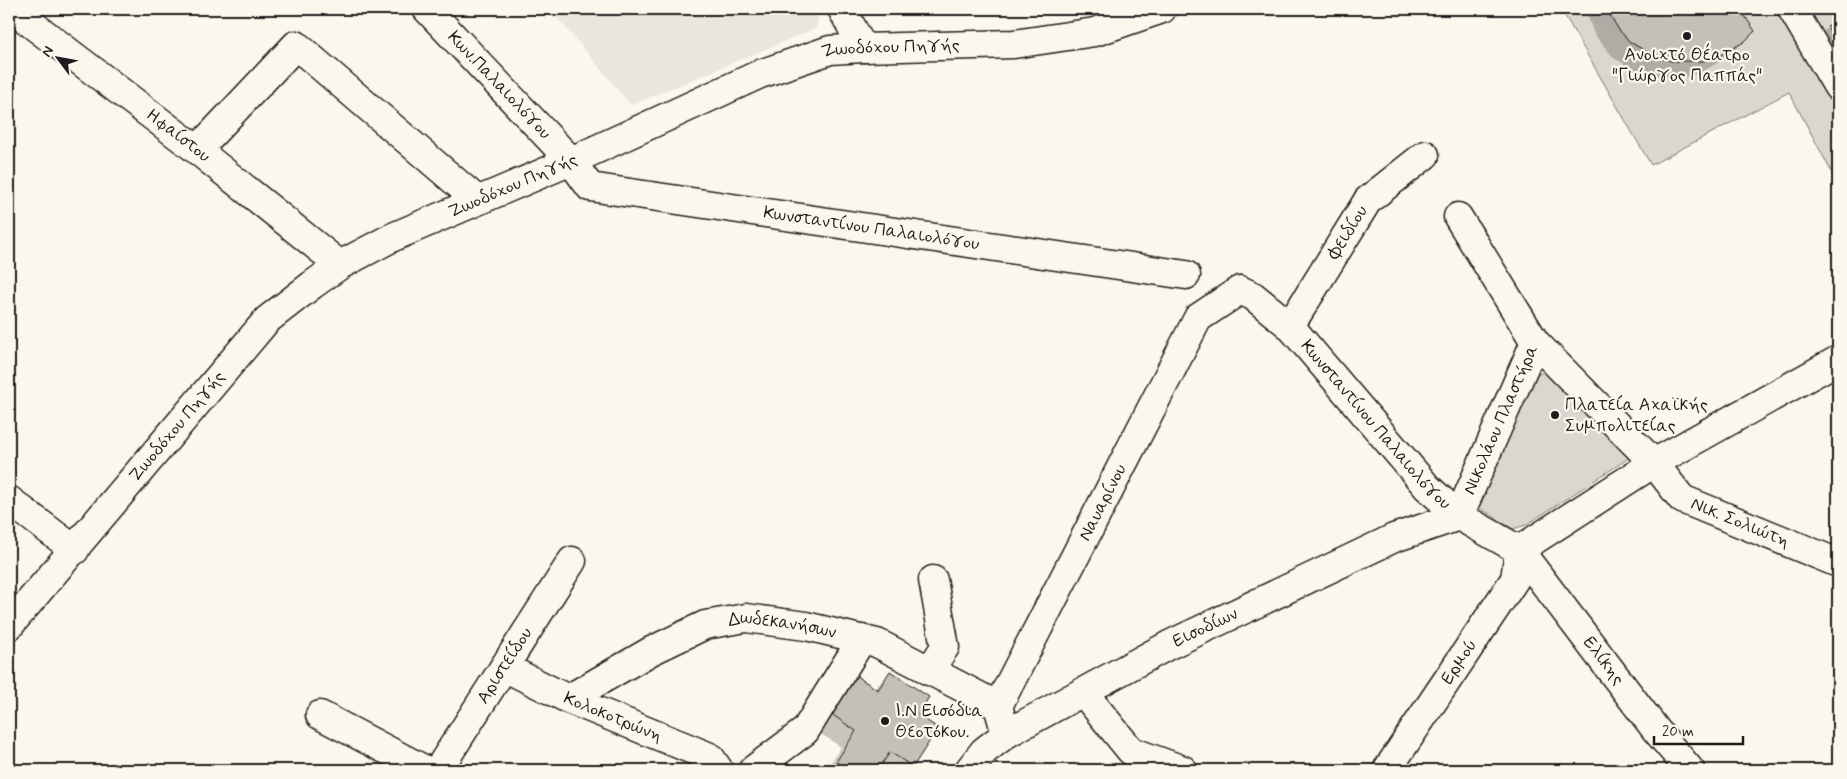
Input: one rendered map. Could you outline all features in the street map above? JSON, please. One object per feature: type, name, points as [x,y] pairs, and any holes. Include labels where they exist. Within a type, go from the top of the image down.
[{"type":"street","name":"Ηφαίστου","points":[[12,9],[197,150],[340,266]]},
{"type":"street","name":"Κων.Παλαιολόγου","points":[[427,9],[571,161]]},
{"type":"street","points":[[842,9],[863,48]]},
{"type":"street","name":"Ζωοδόχου Πηγής","points":[[9,626],[268,320],[312,285],[340,266],[393,237],[571,161],[760,74],[830,50],[1014,44],[1095,32],[1162,9]]},
{"type":"street","points":[[1792,9],[1838,87]]},
{"type":"street","points":[[197,150],[296,46],[477,200]]},
{"type":"street","name":"Φειδίου","points":[[1290,326],[1368,200],[1425,155]]},
{"type":"street","name":"Κωνσταντίνου Παλαιολόγου","points":[[571,161],[590,188],[1186,275]]},
{"type":"street","points":[[1458,217],[1534,342]]},
{"type":"street","name":"Κωνσταντίνου Παλαιολόγου","points":[[1240,290],[1253,296],[1290,326],[1427,487],[1459,516],[1519,550]]},
{"type":"street","name":"Ναυαρίνου","points":[[998,706],[1198,318],[1240,290]]},
{"type":"street","name":"Νικολάου Πλαστήρα","points":[[1459,516],[1534,342],[1654,463]]},
{"type":"street","points":[[1519,550],[1654,463],[1838,360]]},
{"type":"street","name":"Νικ. Σολιώτη","points":[[1654,463],[1682,499],[1838,563]]},
{"type":"street","points":[[9,500],[75,550]]},
{"type":"street","name":"Εισοδίων","points":[[969,770],[984,751],[1006,734],[1169,645],[1385,542],[1459,516]]},
{"type":"street","name":"Ερμού","points":[[1387,770],[1516,578],[1519,550]]},
{"type":"street","name":"Ελίκης","points":[[1519,550],[1656,730],[1690,770]]},
{"type":"street","name":"Αριστείδου","points":[[438,770],[572,561]]},
{"type":"street","points":[[929,671],[945,647],[933,580]]},
{"type":"street","name":"Δωδεκανήσων","points":[[568,699],[651,652],[705,625],[746,618],[806,626],[877,643],[998,706]]},
{"type":"street","points":[[754,770],[805,731],[862,640]]},
{"type":"street","name":"Κολοκοτρώνη","points":[[504,667],[568,699],[710,757],[719,770]]},
{"type":"street","points":[[1083,692],[1131,751],[1183,770]]},
{"type":"street","points":[[998,706],[1006,734]]},
{"type":"street","points":[[320,715],[424,770]]},
{"type":"shaded area","points":[[550,9],[820,9],[816,28],[631,105]]},
{"type":"shaded area","points":[[1561,9],[1838,9],[1838,184],[1789,92],[1651,165]]},
{"type":"shaded area","name":"Πλατεία Αχαϊκής Συμπολιτείας","points":[[1547,373],[1638,452],[1526,525],[1513,529],[1475,505],[1536,374]]},
{"type":"building","name":"Ανοιχτό Θέατρο \"Γιώργος Παππάς\"","points":[[1606,9],[1740,9],[1755,31],[1744,42],[1717,57],[1703,61],[1671,61],[1656,57],[1630,42],[1619,30]]},
{"type":"building","points":[[1838,20],[1838,44],[1827,26]]},
{"type":"building","name":"Ι.Ν Εισόδια Θεοτόκου.","points":[[890,671],[929,697],[918,715],[938,728],[913,767],[890,752],[878,770],[850,770],[836,762],[856,731],[830,713],[855,675],[878,690]]},
{"type":"place","name":"Ανοιχτό Θέατρο \"Γιώργος Παππάς\"","points":[[1687,36]]},
{"type":"place","name":"Πλατεία Αχαϊκής Συμπολιτείας","points":[[1555,415]]},
{"type":"place","name":"Ι.Ν Εισόδια Θεοτόκου.","points":[[885,721]]}]
